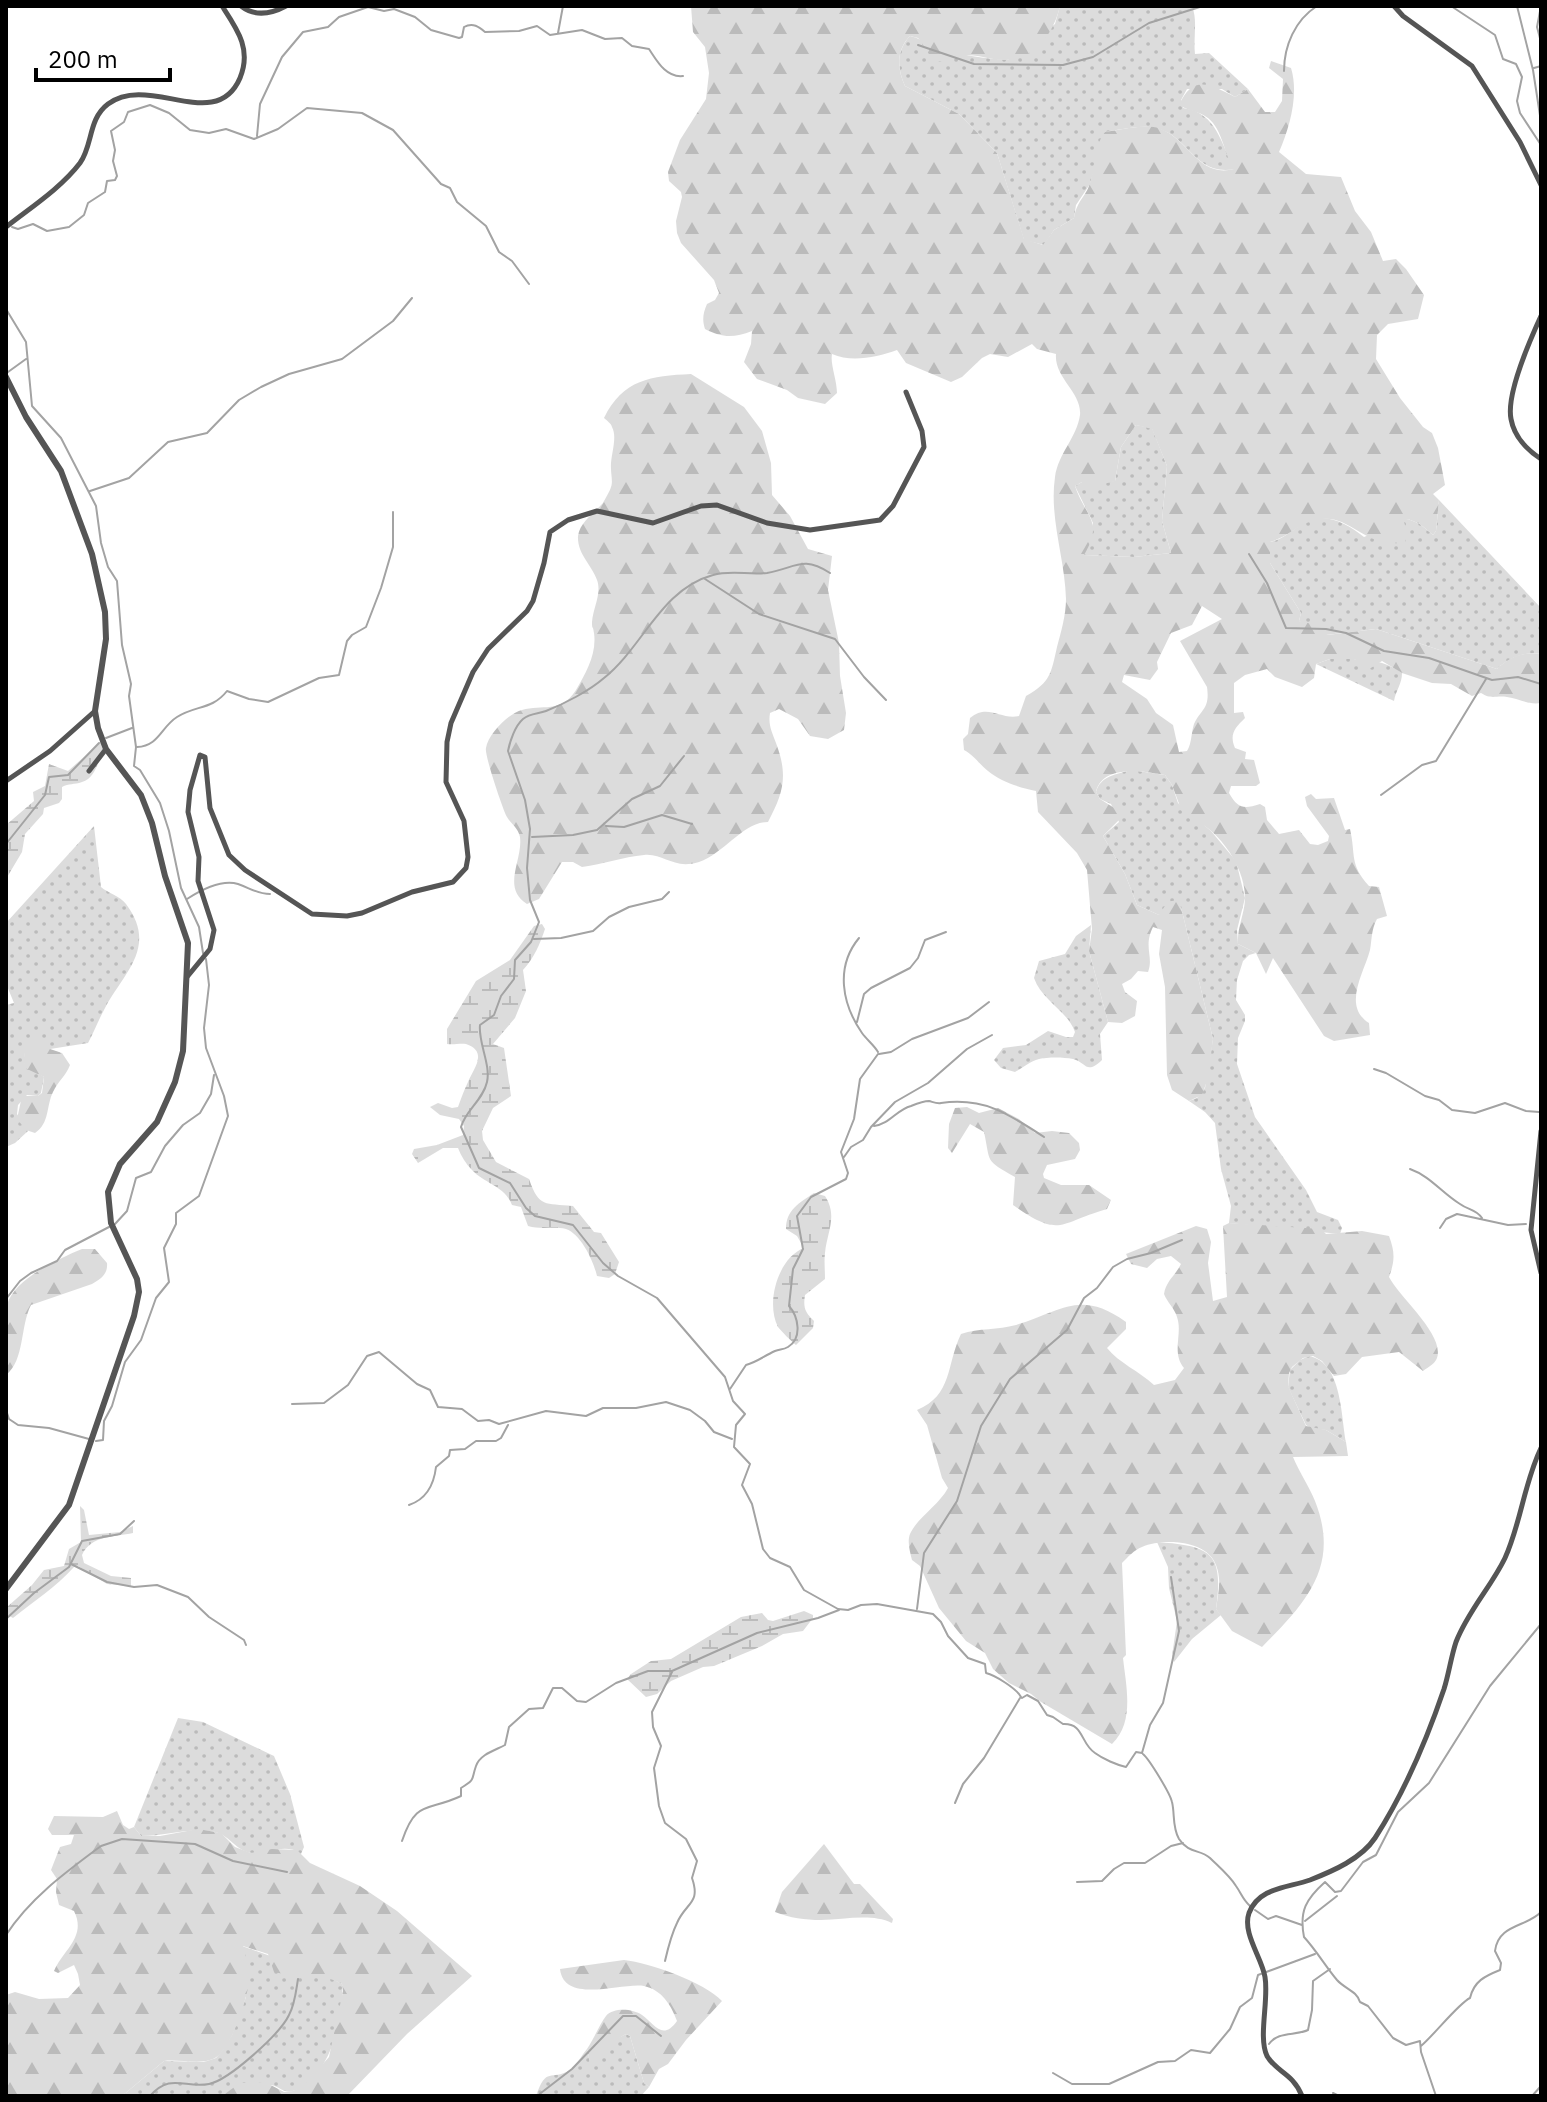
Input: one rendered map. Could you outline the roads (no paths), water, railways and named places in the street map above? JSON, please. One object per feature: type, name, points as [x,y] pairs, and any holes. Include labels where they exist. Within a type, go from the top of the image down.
[{"type":"street","points":[[6,227],[79,165],[95,119],[122,95],[136,93],[202,104],[230,93],[244,66],[244,48],[241,35],[222,6]]},
{"type":"street","points":[[241,6],[258,14],[274,12],[286,6]]},
{"type":"street","points":[[1394,6],[1403,16],[1472,66],[1510,124],[1541,185]]},
{"type":"street","points":[[1541,316],[1517,382],[1510,417],[1520,440],[1541,459]]},
{"type":"street","points":[[6,377],[26,417],[61,471],[92,554],[105,612],[106,639],[95,711],[106,749],[141,795],[152,823],[165,876],[186,932],[183,1051],[175,1082],[157,1122],[120,1164],[108,1192],[111,1223],[137,1279],[139,1292],[134,1316],[74,1495],[65,1512],[6,1589]]},
{"type":"street","points":[[186,977],[208,953],[213,937],[213,922],[198,881],[199,857],[188,812],[190,790],[200,755],[205,757],[214,823],[229,855],[245,870],[312,914],[347,916],[362,913],[412,892],[453,882],[466,868],[468,857],[464,821],[445,775],[451,723],[473,672],[488,649],[527,611],[533,601],[544,563],[547,538],[554,527],[597,511],[653,523],[686,509],[717,505],[767,523],[810,530],[880,520],[893,506],[924,447],[922,431],[906,392]]},
{"type":"street","points":[[6,781],[50,751],[95,711]]},
{"type":"street","points":[[89,771],[106,749]]},
{"type":"street","points":[[1541,1131],[1531,1230],[1541,1273]]},
{"type":"street","points":[[1302,2096],[1292,2078],[1272,2063],[1266,2054],[1266,1986],[1247,1927],[1249,1912],[1268,1892],[1308,1881],[1343,1866],[1373,1840],[1402,1787],[1433,1717],[1463,1627],[1503,1561],[1541,1448]]},
{"type":"street","points":[[1534,1466],[1541,1459]]},
{"type":"waterway","points":[[558,33],[563,6]]},
{"type":"waterway","points":[[918,45],[974,64],[1063,65],[1093,57],[1149,23],[1203,6]]},
{"type":"waterway","points":[[1284,71],[1292,34],[1317,6]]},
{"type":"waterway","points":[[1451,6],[1495,35],[1503,59],[1516,64],[1522,77],[1517,101],[1520,113],[1541,145]]},
{"type":"waterway","points":[[1517,6],[1533,70],[1541,122]]},
{"type":"waterway","points":[[1541,6],[1537,27],[1541,42]]},
{"type":"waterway","points":[[257,136],[260,104],[282,57],[303,32],[328,27],[339,17],[368,7],[384,11],[394,9],[415,17],[431,30],[459,38],[464,27],[470,25],[485,32],[519,31],[537,26],[550,35],[582,30],[605,39],[622,38],[632,46],[649,49],[667,72],[683,76]]},
{"type":"waterway","points":[[1534,68],[1541,66]]},
{"type":"waterway","points":[[12,227],[18,229],[33,224],[47,231],[69,227],[84,215],[88,203],[105,192],[107,181],[115,180],[117,176],[111,131],[124,122],[128,112],[150,105],[169,113],[190,130],[209,133],[226,129],[254,139],[278,129],[307,108],[362,113],[393,130],[441,184],[450,188],[457,202],[486,226],[499,252],[512,261],[529,284]]},
{"type":"waterway","points":[[1541,130],[1541,138]]},
{"type":"waterway","points":[[90,491],[129,478],[168,442],[207,433],[239,400],[261,387],[289,374],[342,359],[393,321],[412,298]]},
{"type":"waterway","points":[[6,309],[26,342],[32,406],[61,438],[96,506],[101,543],[108,567],[117,581],[122,645],[131,684],[129,696],[136,747],[134,766],[140,770],[160,803],[181,888],[199,927],[203,953]]},
{"type":"waterway","points":[[8,372],[26,359]]},
{"type":"waterway","points":[[137,747],[155,740],[177,717],[216,701],[227,691],[268,702],[319,678],[339,675],[347,641],[366,627],[381,588],[393,547],[393,512]]},
{"type":"waterway","points":[[1249,554],[1267,583],[1286,628],[1346,633],[1384,651],[1429,658],[1492,680],[1518,677],[1541,684]]},
{"type":"waterway","points":[[830,573],[812,565],[799,564],[767,573],[713,575],[695,582],[666,606],[604,678],[568,701],[520,722],[508,751],[525,800],[530,829],[527,868],[530,900],[539,922],[531,942],[515,960],[514,979],[501,996],[494,1015],[480,1025],[487,1082],[461,1127],[479,1168],[510,1183],[535,1216],[573,1225],[603,1263],[618,1276],[657,1298],[725,1377],[733,1401],[745,1414],[736,1425],[734,1447],[750,1464],[742,1485],[752,1504],[763,1549],[770,1558],[790,1567],[804,1590],[838,1609],[877,1604],[933,1614],[968,1658],[985,1664],[986,1673],[995,1676],[1021,1697]]},
{"type":"waterway","points":[[705,579],[759,614],[835,639],[886,700]]},
{"type":"waterway","points":[[1381,795],[1422,765],[1436,761],[1486,679]]},
{"type":"waterway","points":[[106,738],[132,728]]},
{"type":"waterway","points":[[6,844],[45,795],[49,777],[68,775],[99,743]]},
{"type":"waterway","points":[[532,837],[573,835],[597,830],[632,799],[660,786],[684,756]]},
{"type":"waterway","points":[[606,826],[624,827],[662,815],[692,824]]},
{"type":"waterway","points":[[187,899],[225,883],[270,894]]},
{"type":"waterway","points":[[534,939],[561,938],[593,931],[609,917],[629,907],[662,899],[669,892]]},
{"type":"waterway","points":[[857,1022],[864,994],[910,968],[925,940],[946,932]]},
{"type":"waterway","points":[[859,938],[847,961],[844,986],[855,1022],[878,1052]]},
{"type":"waterway","points":[[96,1441],[103,1440],[104,1421],[112,1406],[125,1362],[141,1340],[156,1298],[169,1282],[164,1248],[176,1224],[176,1213],[199,1196],[228,1116],[206,1048],[204,1028],[209,985],[206,959]]},
{"type":"waterway","points":[[879,1054],[891,1052],[912,1039],[968,1018],[989,1002]]},
{"type":"waterway","points":[[844,1157],[895,1102],[928,1083],[967,1049],[992,1035]]},
{"type":"waterway","points":[[730,1389],[746,1365],[788,1347],[796,1338],[797,1321],[789,1306],[793,1269],[803,1249],[797,1216],[811,1197],[846,1179],[848,1173],[841,1152],[854,1119],[860,1079],[878,1054]]},
{"type":"waterway","points":[[1374,1069],[1425,1096],[1439,1100],[1452,1110],[1475,1113],[1505,1103],[1539,1112]]},
{"type":"waterway","points":[[115,1224],[127,1211],[136,1178],[151,1172],[165,1146],[183,1125],[200,1113],[211,1094],[214,1075]]},
{"type":"waterway","points":[[874,1126],[922,1102],[956,1102],[996,1109],[1044,1137]]},
{"type":"waterway","points":[[1410,1169],[1482,1218]]},
{"type":"waterway","points":[[1440,1228],[1446,1219],[1457,1214],[1508,1225],[1526,1224]]},
{"type":"waterway","points":[[6,1299],[31,1273],[57,1261],[65,1250],[109,1227]]},
{"type":"waterway","points":[[917,1609],[924,1553],[957,1501],[981,1426],[1010,1379],[1067,1330],[1084,1298],[1097,1288],[1113,1267],[1182,1240]]},
{"type":"waterway","points":[[292,1404],[324,1403],[348,1385],[367,1356],[379,1352],[417,1384],[430,1390],[438,1407],[462,1409],[478,1421],[489,1420],[499,1424],[546,1411],[586,1416],[603,1408],[636,1408],[666,1402],[690,1410],[714,1432],[732,1439]]},
{"type":"waterway","points":[[6,1410],[9,1419],[18,1425],[49,1428],[89,1439]]},
{"type":"waterway","points":[[409,1505],[421,1499],[428,1490],[436,1467],[449,1456],[450,1450],[465,1449],[476,1441],[496,1441],[508,1425]]},
{"type":"waterway","points":[[6,1619],[69,1567],[82,1541],[120,1534],[134,1521]]},
{"type":"waterway","points":[[71,1564],[107,1582],[134,1587],[157,1585],[188,1597],[209,1617],[244,1640],[246,1645]]},
{"type":"waterway","points":[[1022,1698],[1027,1695],[1038,1701],[1047,1715],[1075,1727],[1095,1753],[1126,1767],[1136,1752],[1142,1753],[1150,1725],[1163,1703],[1179,1631],[1171,1577]]},
{"type":"waterway","points":[[402,1841],[412,1818],[418,1813],[461,1796],[461,1788],[471,1781],[481,1758],[505,1745],[509,1727],[529,1709],[543,1708],[553,1688],[562,1688],[577,1701],[586,1702],[616,1683],[648,1671],[672,1671],[757,1633],[839,1610]]},
{"type":"waterway","points":[[1436,2096],[1420,2041],[1406,2045],[1393,2038],[1368,2006],[1337,1980],[1304,1937],[1303,1913],[1313,1894],[1325,1882],[1335,1892],[1341,1891],[1363,1862],[1376,1855],[1398,1812],[1429,1783],[1490,1686],[1541,1624]]},
{"type":"waterway","points":[[665,1961],[675,1928],[694,1898],[692,1878],[697,1861],[686,1839],[665,1823],[659,1806],[654,1768],[661,1746],[653,1727],[652,1712],[672,1672]]},
{"type":"waterway","points":[[955,1803],[963,1784],[984,1758],[1020,1698]]},
{"type":"waterway","points":[[1143,1754],[1170,1798],[1179,1839],[1187,1847],[1210,1858],[1231,1879],[1250,1906]]},
{"type":"waterway","points":[[6,1935],[37,1897],[62,1876],[101,1846],[122,1839],[195,1844],[233,1861],[287,1872]]},
{"type":"waterway","points":[[1077,1882],[1102,1881],[1124,1863],[1145,1863],[1171,1846],[1183,1843]]},
{"type":"waterway","points":[[1305,1921],[1337,1896]]},
{"type":"waterway","points":[[1255,1910],[1268,1919],[1276,1916],[1302,1925]]},
{"type":"waterway","points":[[1421,2046],[1470,1998],[1477,1983],[1500,1970],[1501,1963],[1495,1951],[1501,1936],[1541,1912]]},
{"type":"waterway","points":[[1053,2073],[1072,2084],[1109,2084],[1158,2062],[1175,2061],[1191,2050],[1210,2053],[1230,2029],[1240,2007],[1252,1998],[1258,1975],[1315,1954]]},
{"type":"waterway","points":[[1269,2044],[1282,2035],[1308,2030],[1313,1981],[1330,1969]]},
{"type":"waterway","points":[[150,2096],[172,2083],[200,2085],[218,2081],[241,2065],[284,2023],[293,2006],[298,1979]]},
{"type":"waterway","points":[[537,2096],[572,2069],[623,2016],[636,2016],[661,2036]]},
{"type":"waterway","points":[[1532,2096],[1541,2086]]},
{"type":"waterway","points":[[1333,2093],[1339,2096]]}]
